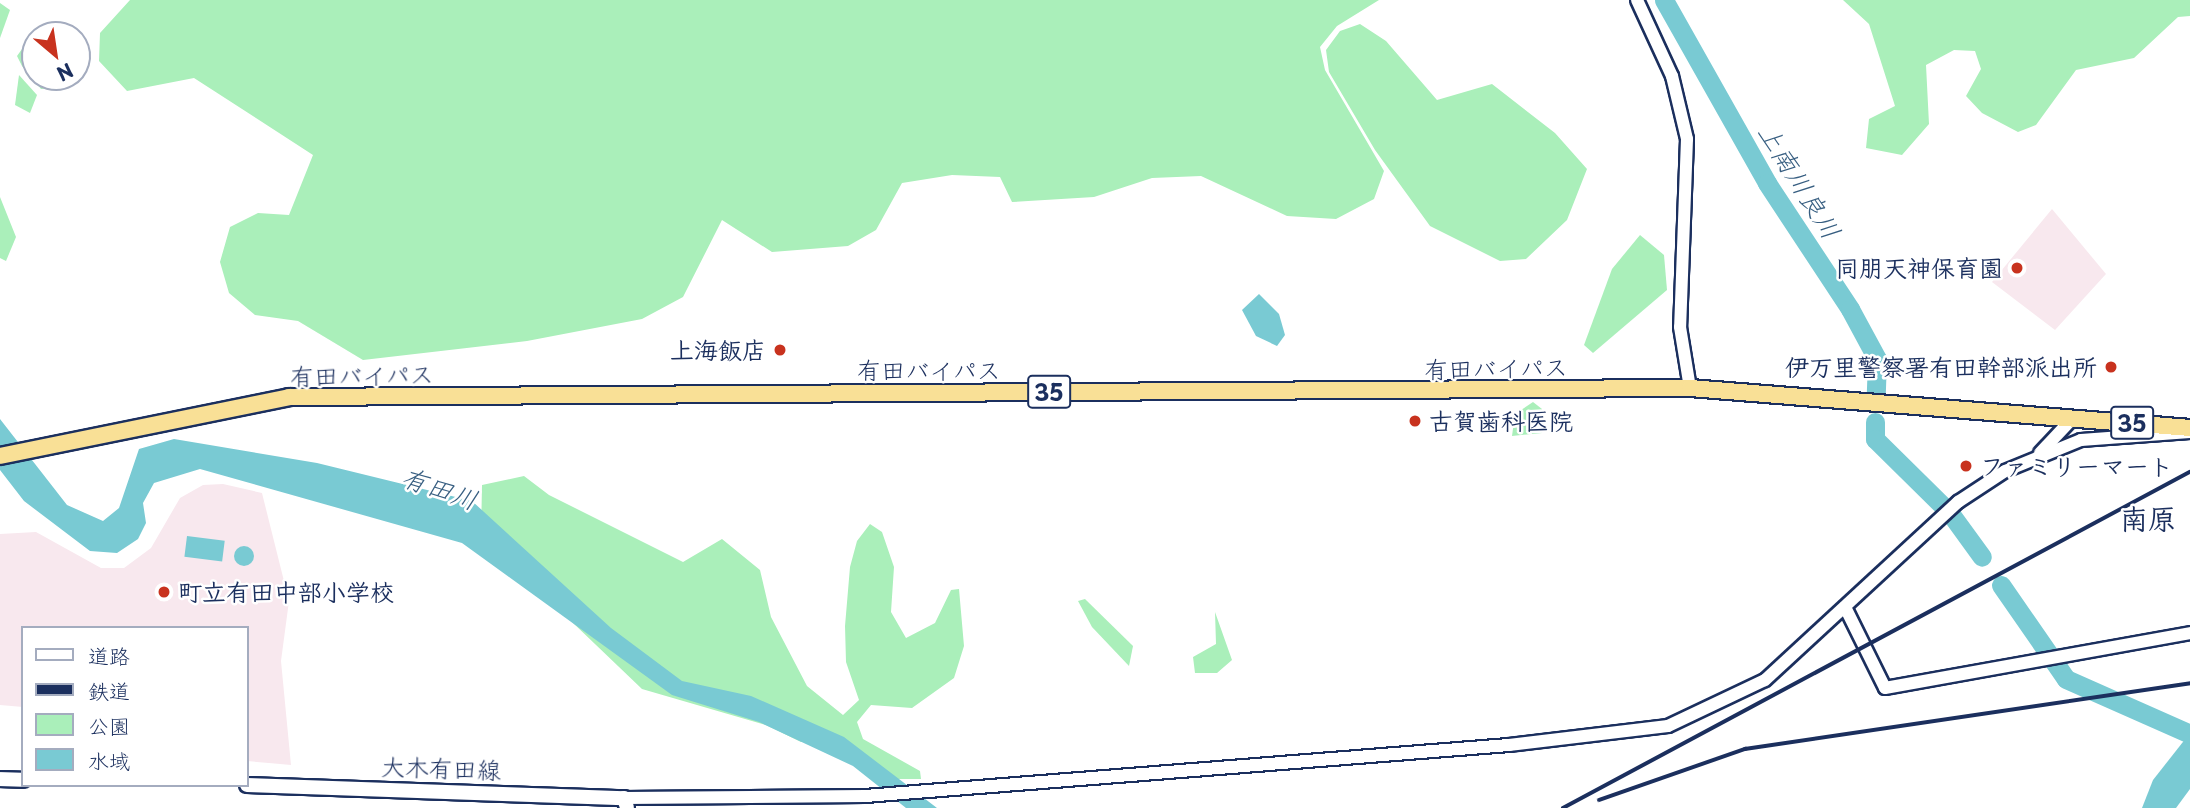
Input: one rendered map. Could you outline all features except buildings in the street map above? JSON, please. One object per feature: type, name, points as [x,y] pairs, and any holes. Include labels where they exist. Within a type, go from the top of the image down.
[{"type":"highway","name":"有田バイパス","points":[[0,456],[289,397],[1690,388],[2073,418]]},
{"type":"highway","name":"35","points":[[2073,418],[2190,430]]},
{"type":"main road","points":[[0,779],[21,780]]},
{"type":"main road","name":"大木有田線","points":[[248,785],[625,803]]},
{"type":"street","points":[[1637,0],[1672,76],[1687,139],[1680,316],[1690,388]]},
{"type":"street","points":[[2038,455],[2073,418]]},
{"type":"street","points":[[625,803],[865,796],[1647,730],[1743,694],[1845,607],[1958,502],[2038,455],[2081,440],[2190,430]]},
{"type":"street","points":[[1845,607],[1885,688],[2190,633]]},
{"type":"shaded area","points":[[2052,209],[2106,274],[2055,330],[1992,282]]},
{"type":"shaded area","points":[[223,484],[262,493],[289,601],[281,661],[291,765],[248,761],[248,626],[21,626],[21,707],[0,705],[0,534],[36,532],[101,568],[124,568],[151,548],[180,498],[203,485]]},
{"type":"green space","points":[[130,0],[1379,0],[1337,26],[1320,47],[1325,70],[1384,171],[1374,199],[1336,219],[1287,216],[1201,176],[1152,178],[1094,197],[1012,202],[1000,177],[952,175],[902,183],[876,230],[848,246],[772,252],[722,220],[683,297],[642,319],[527,341],[363,360],[298,321],[255,315],[229,293],[220,262],[230,227],[258,213],[289,215],[313,155],[194,78],[127,91],[99,61],[100,33]]},
{"type":"green space","points":[[1843,0],[2190,0],[2190,16],[2178,17],[2134,58],[2076,70],[2036,125],[2018,132],[1982,113],[1966,96],[1981,69],[1975,51],[1954,50],[1926,65],[1929,124],[1902,155],[1866,148],[1869,119],[1895,106],[1869,24]]},
{"type":"green space","points":[[0,3],[10,10],[0,38]]},
{"type":"green space","points":[[1360,24],[1386,41],[1437,100],[1492,84],[1555,133],[1587,169],[1567,220],[1526,259],[1500,261],[1430,226],[1375,150],[1329,72],[1326,50],[1340,31]]},
{"type":"green space","points":[[19,75],[21,91],[33,91],[37,95],[30,113],[15,105]]},
{"type":"green space","points":[[0,197],[16,237],[6,261],[0,258]]},
{"type":"green space","points":[[1640,235],[1664,255],[1667,290],[1593,353],[1584,345],[1612,269]]},
{"type":"green space","points":[[1533,402],[1542,409],[1542,433],[1512,436],[1515,414]]},
{"type":"green space","points":[[524,476],[549,495],[683,562],[722,539],[760,570],[771,617],[807,686],[843,715],[859,700],[846,662],[845,626],[850,567],[857,541],[870,524],[882,532],[894,567],[891,612],[906,638],[935,623],[951,590],[959,589],[964,646],[954,678],[912,708],[871,705],[857,722],[863,739],[920,771],[921,779],[894,779],[825,738],[801,742],[766,725],[642,689],[481,535],[482,485]]},
{"type":"green space","points":[[1085,599],[1133,646],[1129,666],[1092,627],[1078,601]]},
{"type":"green space","points":[[1215,612],[1232,660],[1217,673],[1195,673],[1193,657],[1216,644]]},
{"type":"water","points":[[1259,294],[1279,314],[1285,335],[1277,346],[1256,336],[1242,310]]},
{"type":"water","name":"有田川","points":[[0,419],[67,505],[103,521],[119,508],[139,449],[174,439],[317,463],[472,501],[611,628],[682,681],[751,696],[844,737],[937,808],[906,808],[853,766],[759,722],[672,695],[462,543],[200,469],[154,483],[143,503],[146,523],[138,539],[117,553],[90,551],[24,501],[0,470]]},
{"type":"water","points":[[187,536],[225,541],[222,561],[184,557]]},
{"type":"water","points":[[240,546],[248,546],[254,556],[248,566],[240,566],[234,560],[234,552]]},
{"type":"water","points":[[2190,733],[2190,789],[2176,808],[2142,808],[2153,780]]},
{"type":"waterway","name":"上南川良川","points":[[1664,0],[1767,183],[1850,309],[1877,359],[1876,392]]},
{"type":"waterway","name":"上南川良川","points":[[1875,422],[1875,439],[1950,513],[1982,557]]},
{"type":"waterway","name":"上南川良川","points":[[2001,585],[2066,679],[2190,734]]},
{"type":"railway","points":[[1563,808],[2190,472]]},
{"type":"railway","points":[[1599,800],[1745,749],[2190,683]]},
{"type":"place","name":"同朋天神保育園","points":[[2017,268]]},
{"type":"place","name":"上海飯店","points":[[780,350]]},
{"type":"place","name":"伊万里警察署有田幹部派出所","points":[[2111,367]]},
{"type":"place","name":"古賀歯科医院","points":[[1415,421]]},
{"type":"place","name":"ファミリーマート","points":[[1966,466]]},
{"type":"place","name":"町立有田中部小学校","points":[[164,592]]},
{"type":"district","name":"南原","points":[[2148,518]]}]
